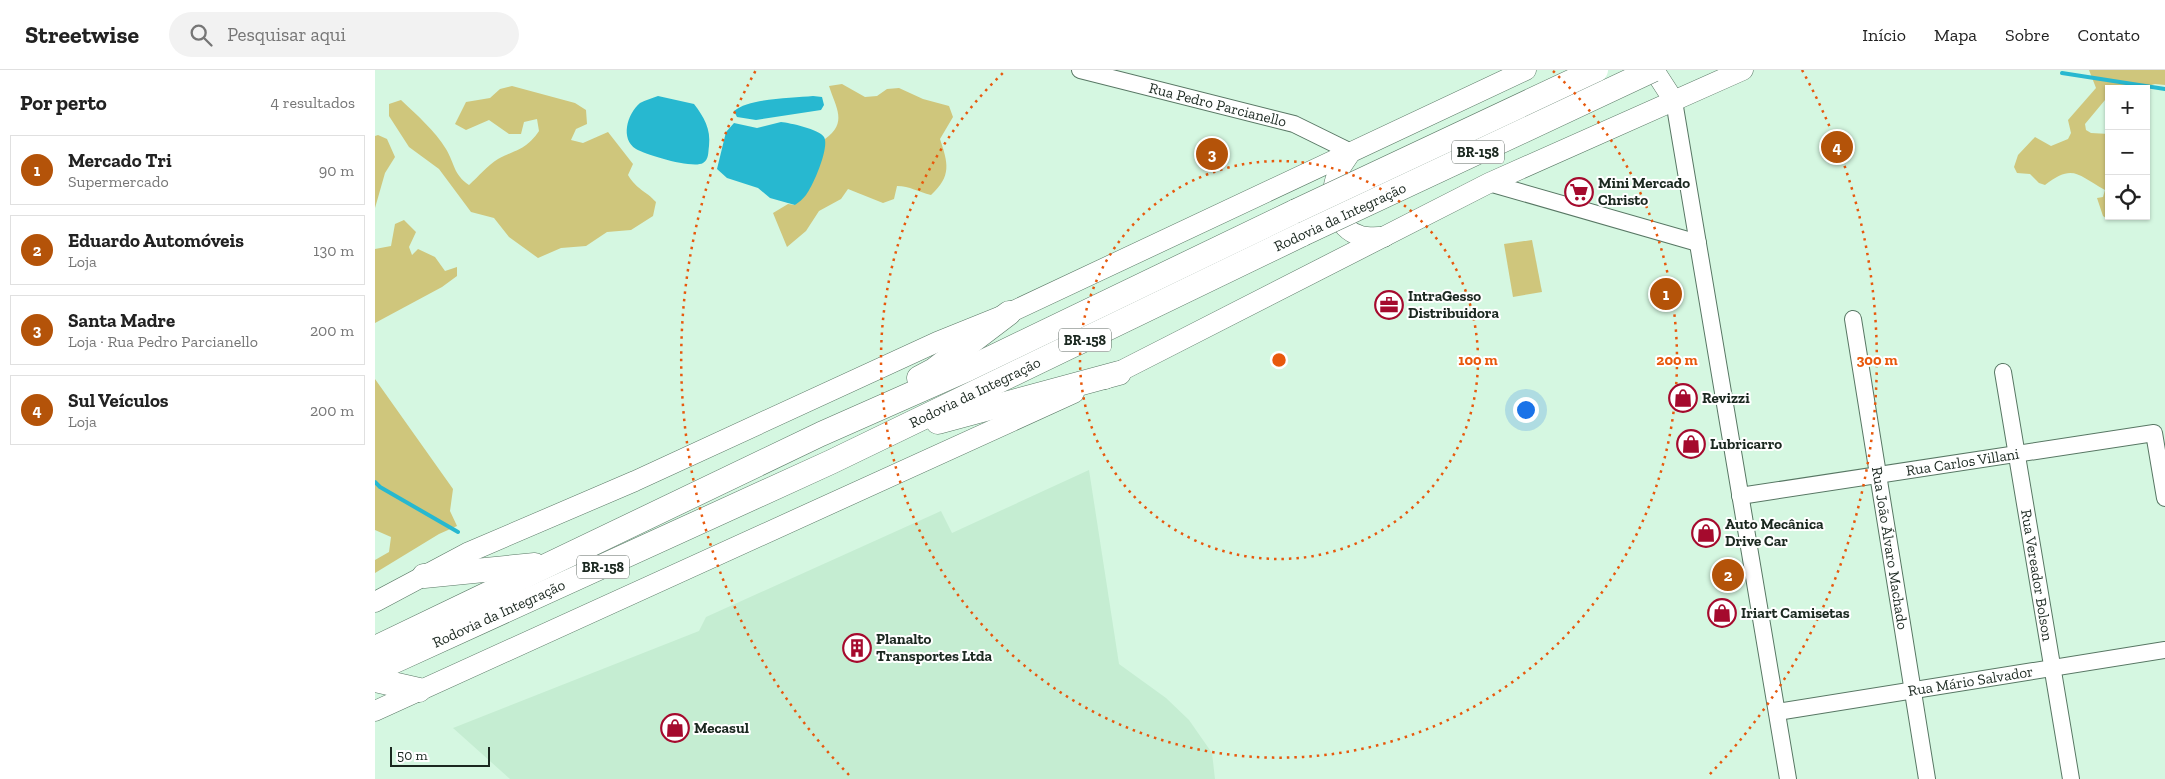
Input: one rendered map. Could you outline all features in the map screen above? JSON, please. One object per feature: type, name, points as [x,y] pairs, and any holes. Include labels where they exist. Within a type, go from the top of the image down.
[{"type":"highway","name":"Rodovia da Integração","points":[[375,648],[821,434],[968,369],[1296,211],[1596,70]]},
{"type":"highway","name":"Rodovia da Integração","points":[[375,670],[868,444],[1303,234],[1653,70]]},
{"type":"highway","name":"BR-158","points":[[821,434],[934,370],[1009,314]]},
{"type":"highway","name":"BR-158","points":[[868,444],[942,421],[1119,373]]},
{"type":"highway","name":"BR-158","points":[[424,576],[552,564]]},
{"type":"highway","points":[[375,680],[419,690]]},
{"type":"main road","name":"BR-158","points":[[375,602],[467,553],[635,481],[937,342],[1009,314],[1526,70]]},
{"type":"main road","points":[[1653,70],[1674,101]]},
{"type":"main road","name":"BR-158","points":[[375,711],[1119,373],[1489,183],[1743,70]]},
{"type":"main road","points":[[1351,152],[1336,176],[1332,197],[1337,215],[1345,227],[1360,236],[1384,237]]},
{"type":"street","name":"Rua Pedro Parcianello","points":[[1080,70],[1294,124],[1351,152]]},
{"type":"street","points":[[1674,101],[1788,779]]},
{"type":"street","points":[[1489,183],[1698,243]]},
{"type":"street","name":"Rua João Álvaro Machado","points":[[1853,318],[1927,779]]},
{"type":"street","name":"Rua Vereador Bolson","points":[[2003,372],[2071,779]]},
{"type":"street","name":"Rua Carlos Villani","points":[[1741,496],[2154,433],[2165,498]]},
{"type":"street","name":"Rua Mário Salvador","points":[[1777,712],[2165,650]]},
{"type":"shaded area","points":[[2089,70],[2165,70],[2165,85],[2105,85],[2105,100],[2085,124],[2086,130],[2091,133],[2105,134],[2105,190],[2082,176],[2075,174],[2062,174],[2045,185],[2039,183],[2030,174],[2017,173],[2014,167],[2018,155],[2035,137],[2051,146],[2068,139],[2071,133],[2068,120],[2096,88]]},
{"type":"shaded area","points":[[842,84],[865,97],[877,96],[887,89],[899,88],[923,99],[949,106],[953,117],[940,139],[946,162],[945,175],[938,188],[931,195],[897,186],[894,199],[883,203],[848,189],[841,199],[819,211],[806,231],[787,247],[773,213],[788,204],[795,205],[824,151],[825,139],[832,133],[838,121],[837,108],[829,86]]},
{"type":"shaded area","points":[[512,86],[575,103],[586,110],[587,124],[576,129],[571,140],[583,143],[608,132],[633,164],[628,175],[631,180],[656,202],[653,216],[631,230],[607,232],[586,246],[561,248],[538,258],[509,237],[494,218],[471,212],[439,169],[409,147],[389,116],[389,104],[401,100],[437,136],[446,149],[457,173],[469,185],[498,159],[525,146],[539,131],[537,119],[524,122],[521,134],[509,134],[489,120],[466,130],[455,124],[466,102],[490,98],[500,89]]},
{"type":"shaded area","points":[[378,135],[387,139],[395,157],[385,173],[375,208],[375,136]]},
{"type":"shaded area","points":[[2105,190],[2105,217],[2097,198],[2103,197]]},
{"type":"shaded area","points":[[404,220],[416,232],[409,247],[412,255],[418,249],[435,257],[445,271],[457,267],[457,276],[442,287],[375,323],[375,249],[391,246],[395,224]]},
{"type":"shaded area","points":[[1532,240],[1542,292],[1513,297],[1504,244]]},
{"type":"shaded area","points":[[375,379],[453,489],[450,511],[457,526],[439,534],[375,573],[375,560],[389,552],[391,537],[375,530]]},
{"type":"shaded area","points":[[1089,470],[1119,664],[1166,698],[1189,720],[1212,753],[1215,779],[510,779],[453,728],[699,631],[706,617],[941,511],[952,533]]},
{"type":"water","points":[[658,96],[694,104],[701,114],[708,129],[709,140],[708,156],[703,163],[690,164],[659,158],[641,152],[631,145],[628,139],[627,126],[632,113],[640,103]]},
{"type":"water","points":[[813,96],[822,97],[824,105],[821,110],[756,120],[737,117],[734,111],[750,103],[760,101]]},
{"type":"water","points":[[781,122],[816,131],[824,137],[825,142],[823,157],[813,184],[805,196],[795,205],[770,198],[758,188],[727,178],[717,169],[726,132],[734,123],[757,128]]},
{"type":"waterway","points":[[2062,73],[2165,89]]},
{"type":"waterway","points":[[375,482],[380,487],[458,532]]},
{"type":"place","name":"Sul Veículos","points":[[1837,147]]},
{"type":"place","name":"Santa Madre","points":[[1212,154]]},
{"type":"place","name":"Mini Mercado Christo","points":[[1579,192]]},
{"type":"place","name":"Mercado Tri","points":[[1666,294]]},
{"type":"place","name":"IntraGesso Distribuidora","points":[[1389,305]]},
{"type":"place","name":"Revizzi","points":[[1683,398]]},
{"type":"place","name":"Lubricarro","points":[[1691,444]]},
{"type":"place","name":"Auto Mecânica Drive Car","points":[[1706,533]]},
{"type":"place","name":"Eduardo Automóveis","points":[[1728,575]]},
{"type":"place","name":"Iriart Camisetas","points":[[1722,613]]},
{"type":"place","name":"Planalto Transportes Ltda","points":[[857,648]]},
{"type":"place","name":"Mecasul","points":[[675,728]]}]
